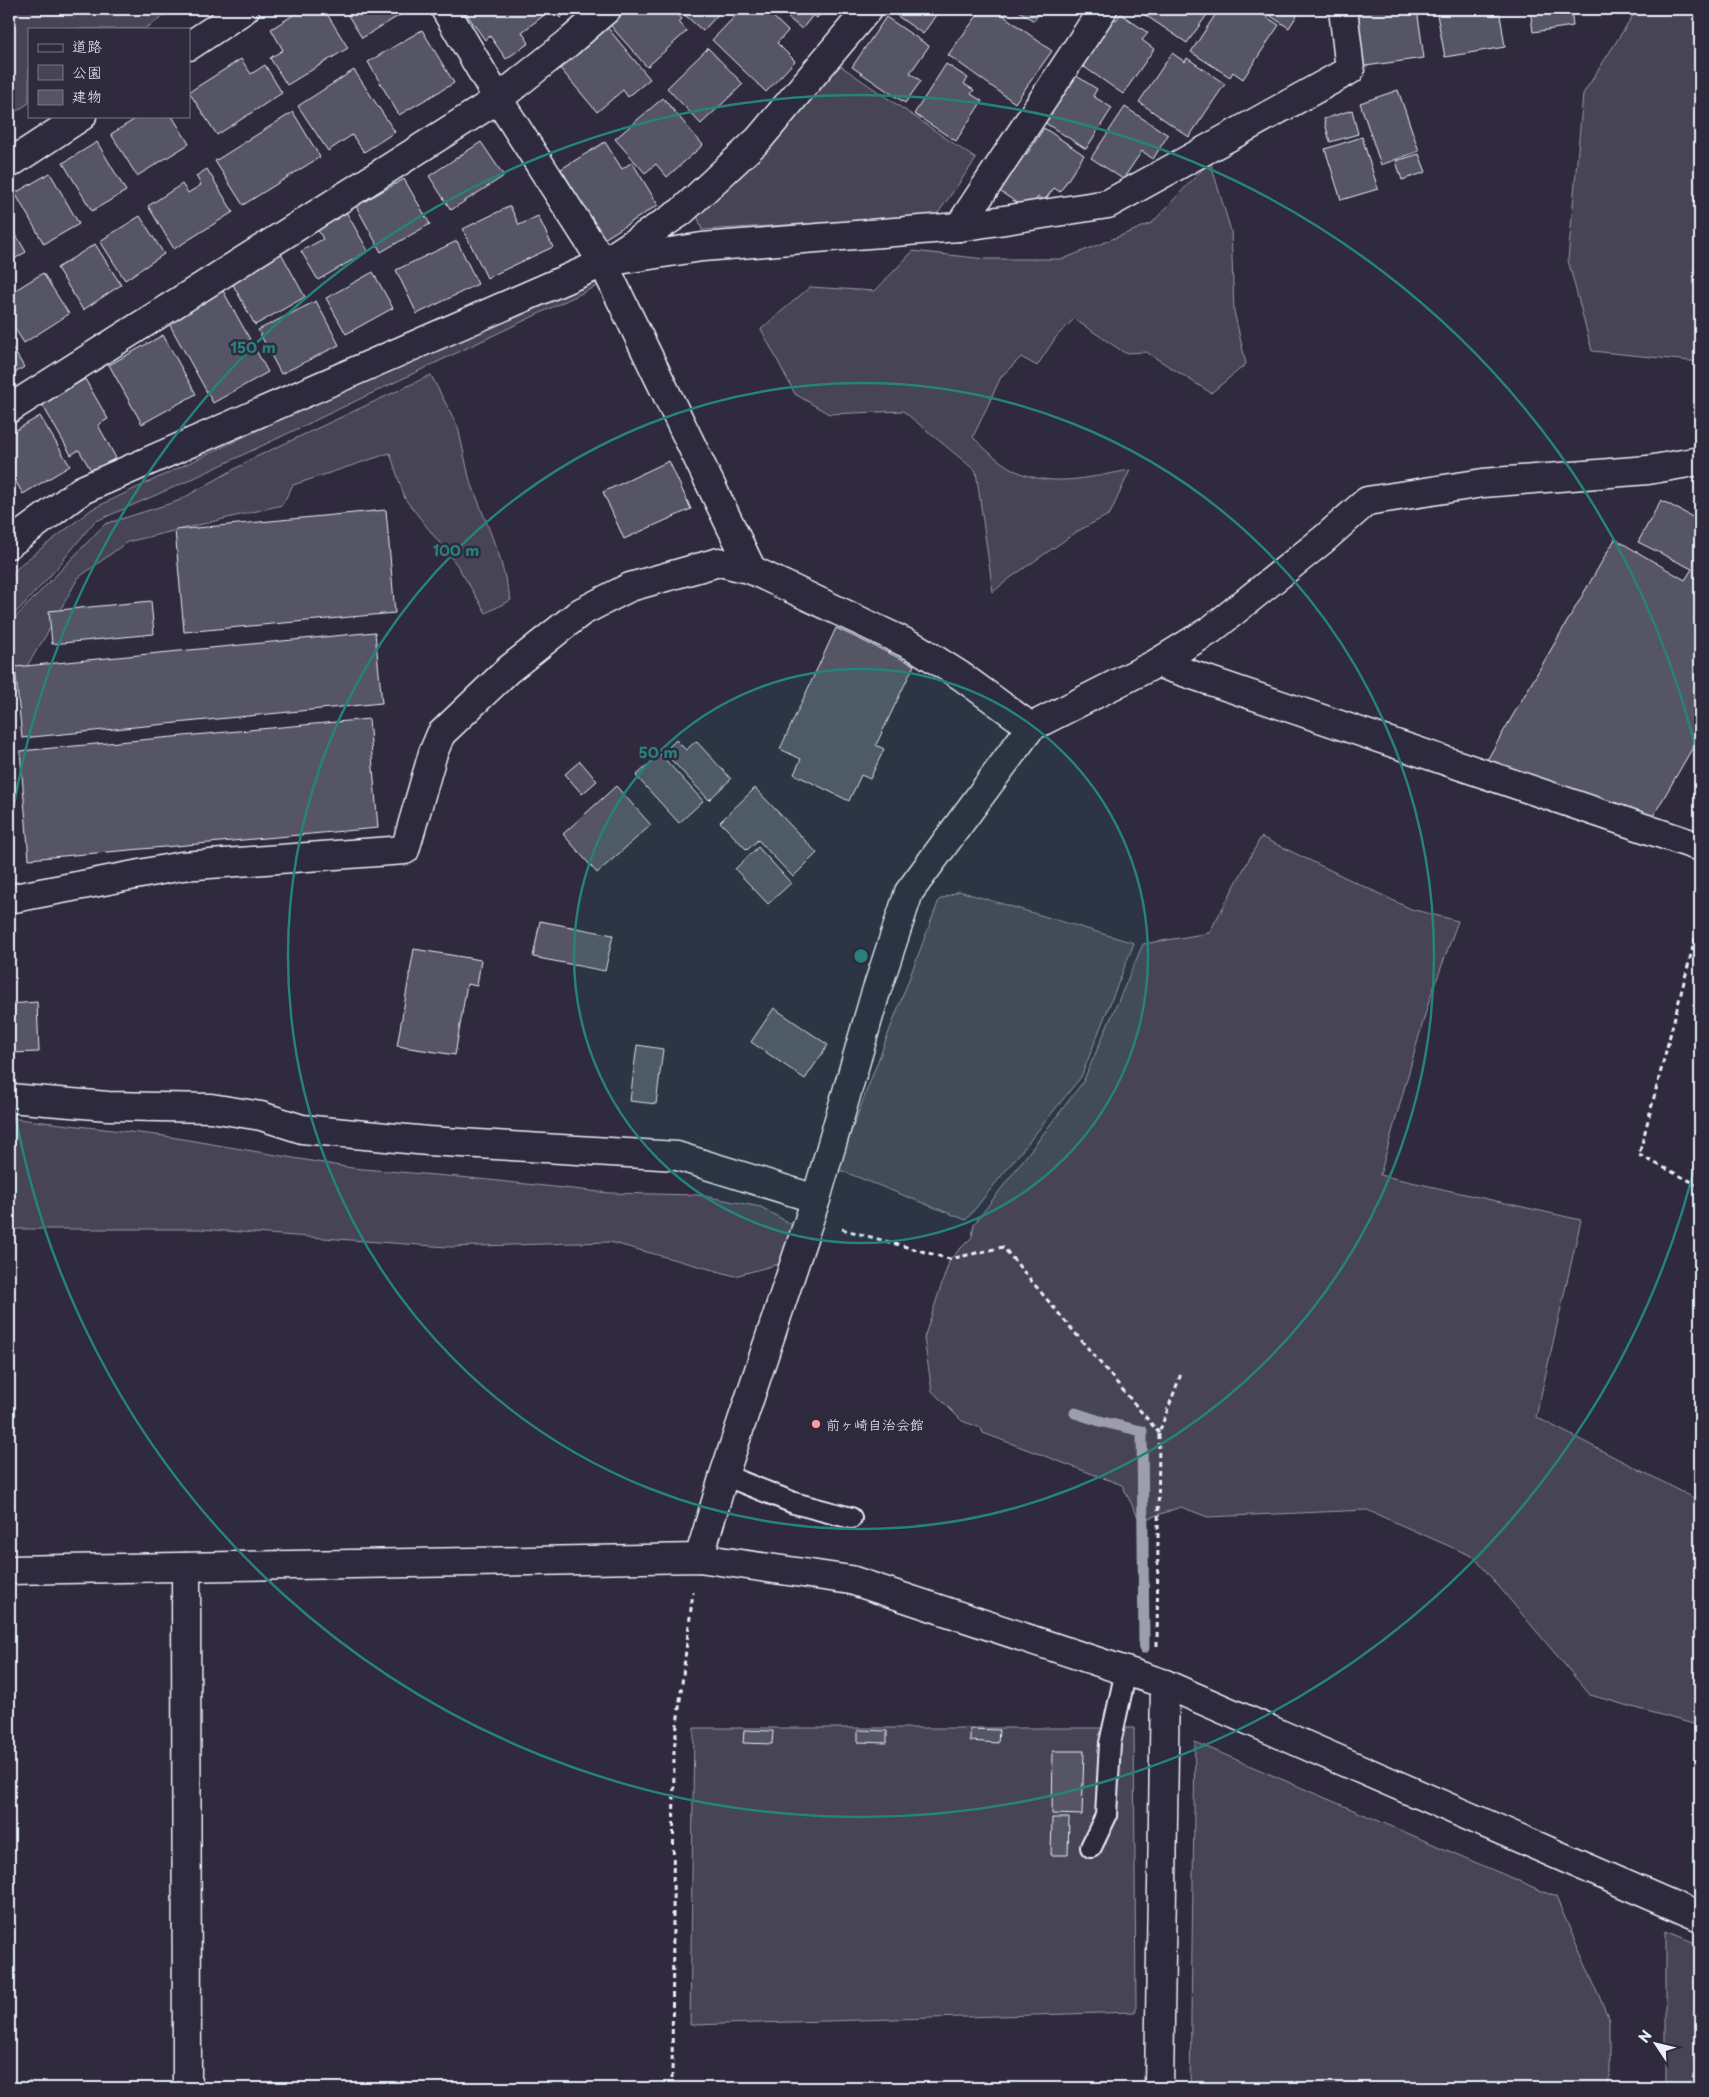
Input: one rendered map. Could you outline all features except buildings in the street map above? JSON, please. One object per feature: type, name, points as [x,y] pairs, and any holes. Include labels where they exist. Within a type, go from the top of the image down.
[{"type":"street","points":[[190,45],[245,9]]},
{"type":"street","points":[[445,9],[498,99],[603,262],[752,570]]},
{"type":"street","points":[[9,409],[498,99],[607,9]]},
{"type":"street","points":[[9,544],[82,490],[603,262],[681,212],[759,139],[868,9]]},
{"type":"street","points":[[959,227],[1103,9]]},
{"type":"street","points":[[603,262],[702,247],[959,227],[1108,204],[1350,70],[1343,9]]},
{"type":"street","points":[[9,164],[79,118]]},
{"type":"street","points":[[699,1558],[724,1475],[812,1209],[875,995],[909,892],[1032,727],[1157,663],[1212,629],[1324,539],[1367,501],[1483,483],[1648,470],[1700,461]]},
{"type":"street","points":[[9,899],[182,866],[405,850],[433,753],[441,734],[508,670],[581,612],[630,587],[719,562],[752,570],[917,648],[961,676],[1032,727]]},
{"type":"street","points":[[1157,663],[1700,847]]},
{"type":"street","points":[[9,1098],[108,1106],[211,1108],[261,1116],[302,1129],[428,1141],[677,1156],[812,1209]]},
{"type":"street","points":[[9,1570],[699,1558],[852,1580],[1161,1683],[1700,1917]]},
{"type":"street","points":[[186,1567],[188,2088]]},
{"type":"street","points":[[1159,2088],[1161,1683]]},
{"type":"lane","points":[[724,1475],[794,1503],[851,1518]]},
{"type":"lane","points":[[1090,1847],[1106,1816],[1110,1743],[1126,1671]]},
{"type":"path","points":[[1700,920],[1639,1155],[1700,1186]]},
{"type":"path","points":[[812,1209],[950,1259],[1003,1247],[1160,1433]]},
{"type":"path","points":[[1161,1683],[1160,1433],[1182,1371]]},
{"type":"path","points":[[672,2088],[674,1750],[695,1575],[699,1558]]},
{"type":"green space","points":[[9,9],[175,9],[146,28],[28,28],[28,104],[9,116]]},
{"type":"green space","points":[[1637,9],[1700,9],[1700,362],[1592,351],[1568,260],[1583,94]]},
{"type":"green space","points":[[835,62],[976,159],[936,216],[702,230],[697,215]]},
{"type":"green space","points":[[1210,161],[1231,231],[1234,311],[1246,364],[1211,393],[1146,352],[1125,353],[1074,319],[1056,337],[1037,366],[1021,357],[1001,377],[973,437],[1009,467],[1036,478],[1049,480],[1076,479],[1130,470],[1110,514],[1078,531],[993,592],[976,471],[903,411],[829,414],[795,394],[761,329],[810,287],[875,291],[913,251],[985,259],[1063,259],[1152,223]]},
{"type":"green space","points":[[591,282],[599,285],[188,481],[94,522],[51,575],[9,620],[9,579],[20,565],[92,509],[271,424]]},
{"type":"green space","points":[[431,375],[458,427],[469,477],[499,555],[511,600],[486,613],[457,565],[405,499],[390,453],[293,485],[282,505],[127,542],[78,578],[15,685],[9,687],[9,624],[105,524],[178,501],[256,457]]},
{"type":"green space","points":[[1261,837],[1411,909],[1458,921],[1428,1004],[1380,1175],[1581,1220],[1536,1417],[1700,1501],[1700,1726],[1590,1695],[1474,1557],[1367,1510],[1208,1517],[1181,1507],[1140,1521],[1122,1485],[983,1433],[981,1428],[962,1421],[932,1391],[924,1338],[950,1259],[972,1237],[974,1224],[1083,1082],[1143,944],[1209,933]]},
{"type":"green space","points":[[959,891],[1134,943],[1081,1077],[966,1220],[837,1169],[939,900]]},
{"type":"green space","points":[[9,1118],[165,1136],[352,1168],[610,1193],[698,1195],[761,1207],[796,1227],[786,1262],[735,1276],[610,1242],[447,1247],[199,1229],[9,1229]]},
{"type":"green space","points":[[694,1728],[1134,1728],[1136,2012],[690,2025]]},
{"type":"green space","points":[[1195,1742],[1556,1897],[1609,2019],[1609,2088],[1190,2088]]},
{"type":"green space","points":[[1666,1931],[1700,1945],[1700,2088],[1666,2088]]},
{"type":"waterway","points":[[1075,1413],[1142,1431],[1144,1648]]},
{"type":"place","name":"前ヶ崎自治会館","points":[[816,1424]]}]
